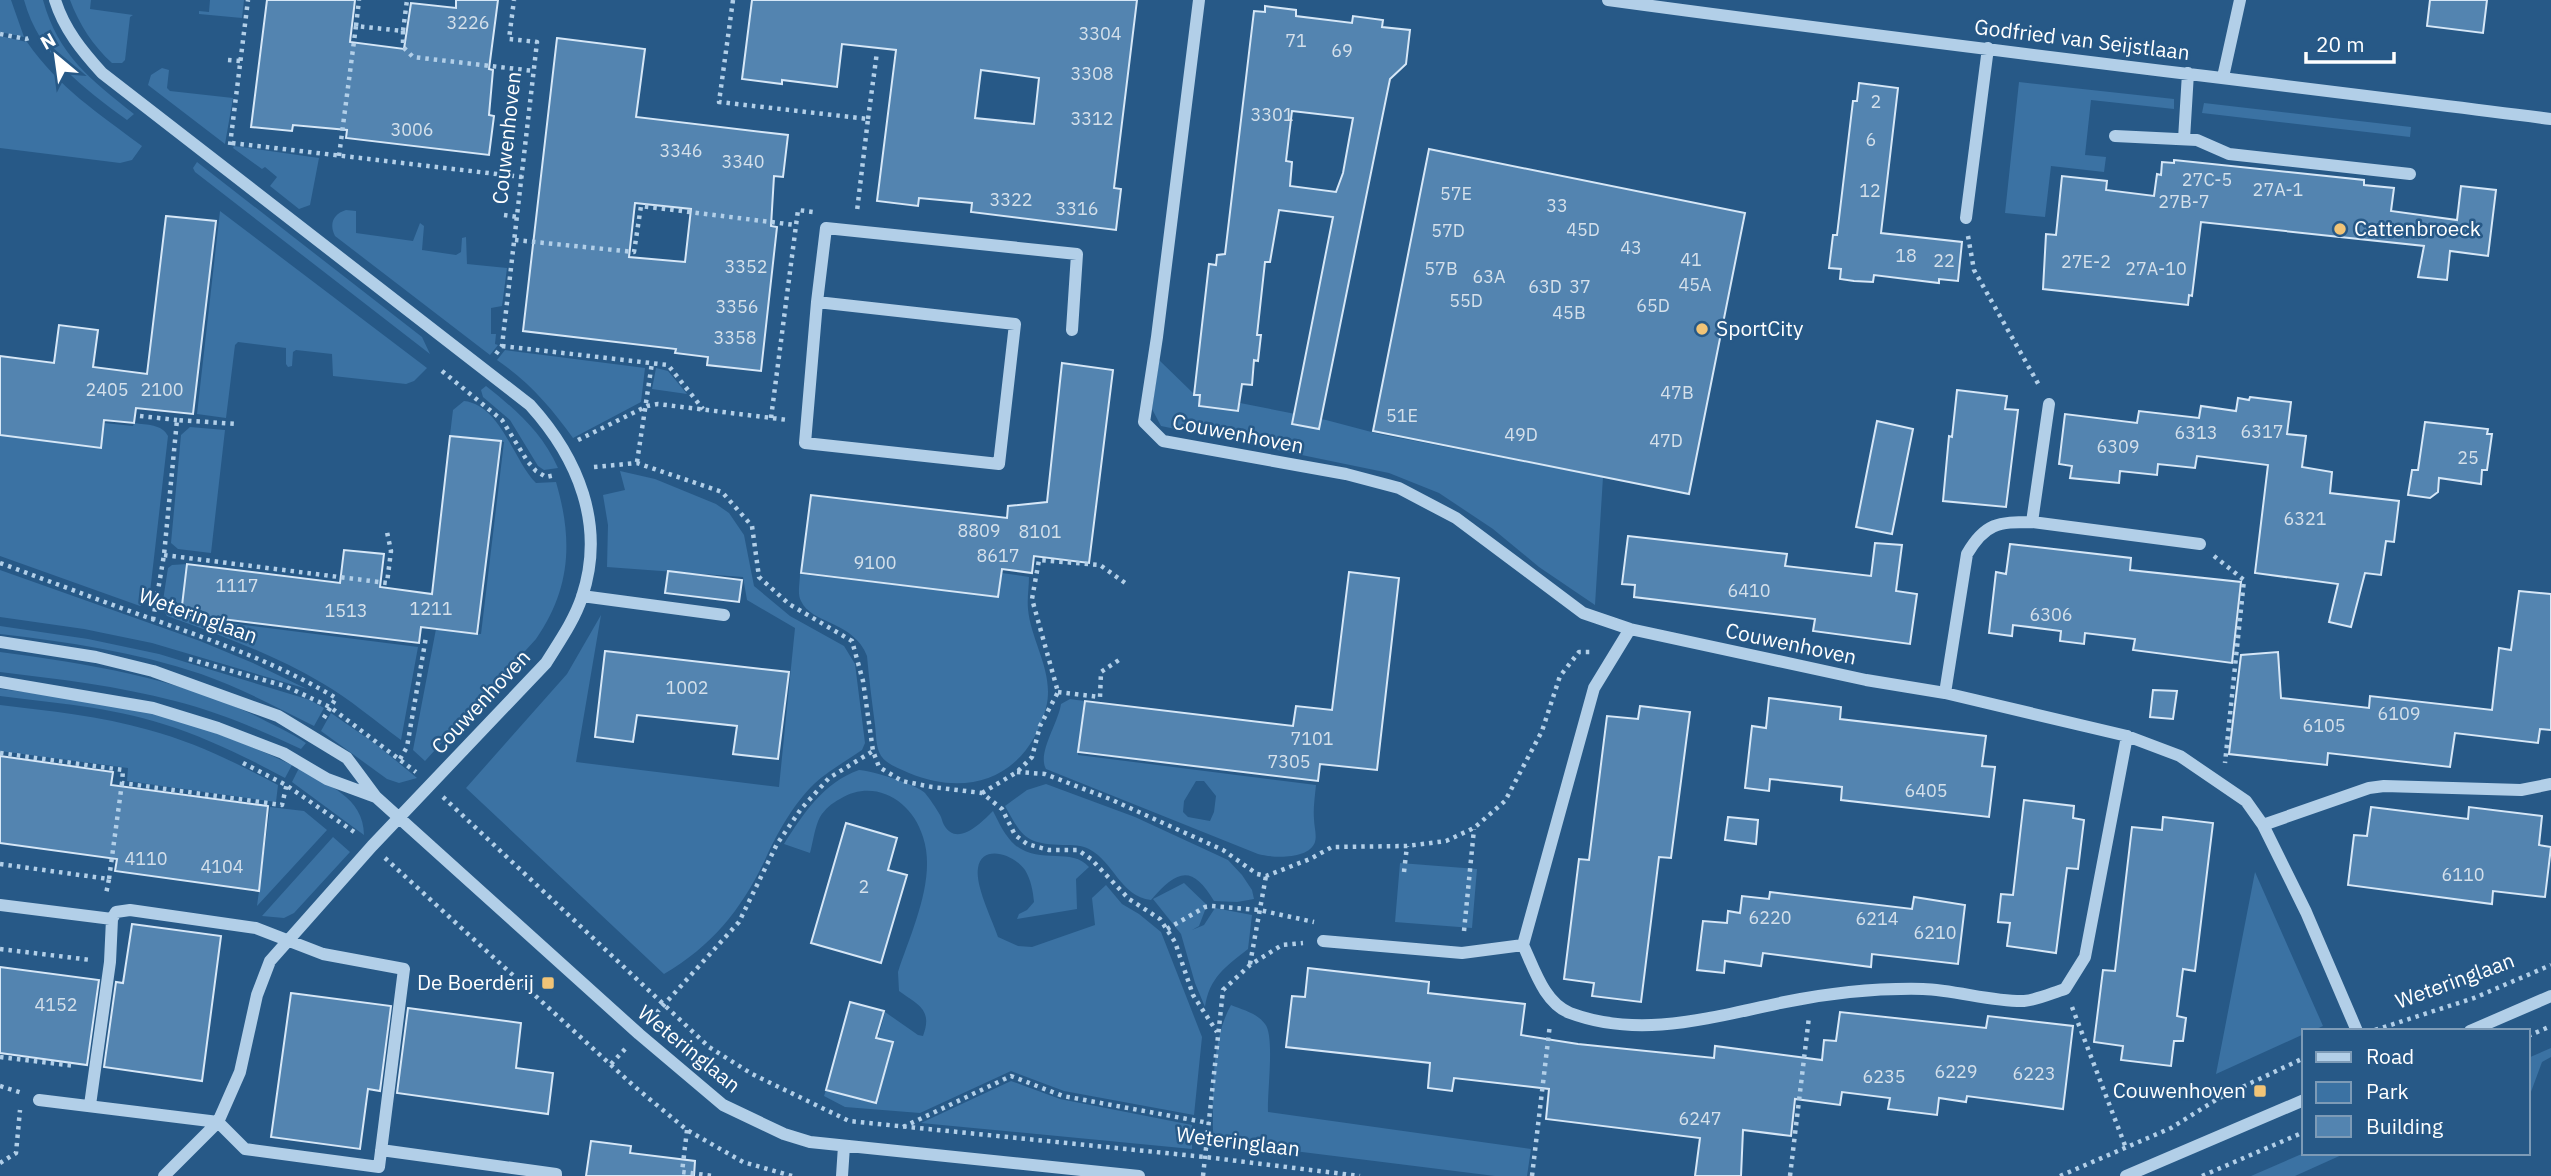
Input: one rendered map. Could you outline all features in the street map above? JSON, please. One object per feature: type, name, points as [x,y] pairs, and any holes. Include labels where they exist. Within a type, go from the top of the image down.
[{"type":"street","name":"Couwenhoven","points":[[55,0],[78,47],[102,73],[530,405],[563,447],[575,470],[589,517],[589,558],[582,596],[565,633],[546,663],[372,846],[270,961],[261,983],[240,1072],[218,1122],[164,1176]]},
{"type":"street","name":"Couwenhoven","points":[[1199,0],[1144,422],[1163,442],[1346,474],[1399,488],[1456,518],[1583,613],[1630,629],[1866,680],[1945,694],[2127,736],[2180,756],[2246,801],[2263,825],[2306,912],[2356,1029]]},
{"type":"street","name":"Godfried van Seijstlaan","points":[[1608,0],[1808,28],[2188,72],[2551,119]]},
{"type":"street","points":[[2223,77],[2241,0]]},
{"type":"street","points":[[1966,218],[1988,48]]},
{"type":"street","points":[[2184,139],[2188,72]]},
{"type":"street","points":[[2115,136],[2197,140],[2230,154],[2410,174]]},
{"type":"street","points":[[817,302],[1015,324],[999,464],[805,443],[817,302],[825,228],[1077,254],[1072,330]]},
{"type":"street","points":[[2032,522],[2049,404]]},
{"type":"street","points":[[1945,694],[1967,554],[1978,536],[1994,526],[2011,522],[2032,522],[2200,544]]},
{"type":"street","points":[[582,596],[724,615]]},
{"type":"street","points":[[1630,629],[1594,688],[1523,945],[1545,992],[1567,1012],[1602,1022],[1634,1026],[1691,1023],[1846,992],[1925,989],[2025,1001],[2065,989],[2085,957],[2127,736]]},
{"type":"street","name":"Weteringlaan","points":[[0,642],[96,657],[153,671],[278,716],[347,758],[376,797],[630,1026],[723,1105],[784,1134],[810,1142],[1139,1176]]},
{"type":"street","name":"Weteringlaan","points":[[0,681],[153,708],[218,728],[283,753],[327,779],[376,797]]},
{"type":"street","points":[[2263,825],[2368,788],[2384,786],[2521,790],[2551,784]]},
{"type":"street","points":[[0,905],[114,916],[130,910],[256,928],[323,954],[404,969],[379,1167],[245,1149],[218,1122],[39,1100]]},
{"type":"street","points":[[90,1105],[114,916]]},
{"type":"street","points":[[1323,941],[1462,953],[1523,945]]},
{"type":"street","points":[[2475,1029],[2551,996]]},
{"type":"street","points":[[2126,1176],[2302,1101]]},
{"type":"street","points":[[842,1176],[844,1146]]},
{"type":"street","points":[[381,1150],[556,1175]]},
{"type":"path","points":[[215,160],[232,143],[248,0]]},
{"type":"path","points":[[339,156],[359,0]]},
{"type":"path","points":[[407,0],[403,47],[413,57],[534,71]]},
{"type":"path","name":"Couwenhoven","points":[[502,346],[537,42],[509,39],[514,0]]},
{"type":"path","points":[[733,0],[719,102],[868,119]]},
{"type":"path","points":[[356,26],[403,31]]},
{"type":"path","points":[[0,34],[26,39],[31,37]]},
{"type":"path","points":[[854,231],[877,52]]},
{"type":"path","points":[[228,60],[241,61]]},
{"type":"path","points":[[232,143],[522,177]]},
{"type":"path","points":[[516,240],[634,252],[641,206],[795,225],[771,418]]},
{"type":"path","points":[[505,215],[518,217]]},
{"type":"path","points":[[1966,218],[1968,246],[1974,270],[2049,404]]},
{"type":"path","points":[[485,368],[502,346],[668,365],[703,409]]},
{"type":"path","points":[[637,463],[652,363]]},
{"type":"path","points":[[442,371],[502,421],[528,462],[540,474],[552,477],[575,470],[637,463],[722,492],[752,526],[760,577],[789,604],[852,642],[863,681],[873,751],[879,767],[902,781],[932,788],[982,793],[1002,810],[1015,835],[1027,844],[1049,850],[1078,850],[1104,871],[1129,899],[1160,919],[1175,942],[1193,995],[1217,1032]]},
{"type":"path","points":[[563,447],[647,406],[658,404],[806,422]]},
{"type":"path","points":[[140,416],[237,424]]},
{"type":"path","points":[[153,620],[164,555],[177,420]]},
{"type":"path","points":[[164,555],[387,583],[391,551],[387,532]]},
{"type":"path","points":[[2200,544],[2244,580],[2223,783]]},
{"type":"path","points":[[982,793],[1017,772],[1032,757],[1041,726],[1058,692],[1032,599],[1039,560],[1100,565],[1128,585]]},
{"type":"path","name":"Weteringlaan","points":[[0,562],[233,647],[283,668],[336,698],[312,737]]},
{"type":"path","name":"Couwenhoven","points":[[400,759],[407,747],[426,637]]},
{"type":"path","points":[[1017,772],[1045,774],[1110,799],[1223,849],[1256,874],[1266,876],[1310,859],[1332,847],[1407,846],[1447,841],[1474,828],[1505,801],[1542,731],[1560,676],[1579,652],[1615,653]]},
{"type":"path","points":[[1058,692],[1100,697],[1101,673],[1119,660]]},
{"type":"path","points":[[665,1003],[739,922],[776,844],[801,809],[829,778],[873,751]]},
{"type":"path","points":[[0,753],[123,770],[106,897],[114,916]]},
{"type":"path","points":[[239,761],[286,785],[339,820],[372,846],[635,1087],[687,1130],[743,1162],[792,1176]]},
{"type":"path","points":[[122,783],[282,805],[286,785],[299,762]]},
{"type":"path","points":[[1462,953],[1474,828]]},
{"type":"path","points":[[1404,872],[1407,846]]},
{"type":"path","points":[[0,864],[109,879]]},
{"type":"path","points":[[1250,965],[1266,876]]},
{"type":"path","points":[[1167,929],[1205,907],[1259,910],[1318,923],[1323,941],[1282,945],[1250,965],[1223,990],[1203,1176]]},
{"type":"path","points":[[0,949],[110,962]]},
{"type":"path","name":"Weteringlaan","points":[[2378,1029],[2474,998],[2551,965]]},
{"type":"path","points":[[2065,989],[2126,1149]]},
{"type":"path","points":[[1790,1176],[1812,998]]},
{"type":"path","points":[[1532,1176],[1551,1016],[1559,1004]]},
{"type":"path","points":[[2530,1035],[2551,1026]]},
{"type":"path","points":[[0,1057],[96,1069]]},
{"type":"path","points":[[2060,1176],[2171,1128],[2219,1098],[2302,1059]]},
{"type":"path","name":"Weteringlaan","points":[[1209,1124],[1063,1097],[1011,1076],[903,1127],[1205,1157],[1360,1176]]},
{"type":"path","points":[[0,1163],[16,1153],[21,1093]]},
{"type":"path","points":[[687,1130],[681,1172],[714,1176]]},
{"type":"path","points":[[2202,1176],[2302,1133]]},
{"type":"green space","points":[[0,0],[11,0],[24,37],[0,32]]},
{"type":"green space","points":[[24,0],[43,0],[57,36],[78,65],[134,114],[127,120],[65,69],[40,37]]},
{"type":"green space","points":[[70,0],[91,0],[90,9],[133,15],[130,17],[125,60],[122,63],[112,63],[93,42]]},
{"type":"green space","points":[[210,0],[244,0],[242,18],[199,14],[199,11],[209,12]]},
{"type":"green space","points":[[0,36],[27,42],[66,86],[142,146],[132,160],[120,163],[0,148]]},
{"type":"green space","points":[[162,68],[169,70],[167,88],[170,91],[233,98],[225,144],[148,85],[151,75]]},
{"type":"green space","points":[[2019,82],[2174,99],[2174,109],[2091,100],[2085,155],[2106,157],[2104,172],[2051,166],[2045,217],[2005,213]]},
{"type":"green space","points":[[2204,103],[2411,127],[2410,137],[2202,113]]},
{"type":"green space","points":[[234,146],[319,158],[310,205],[299,209],[270,186],[277,177],[265,167],[262,169],[233,148]]},
{"type":"green space","points":[[197,162],[422,337],[430,354],[195,172],[193,168]]},
{"type":"green space","points":[[346,210],[356,211],[356,233],[413,241],[420,223],[424,226],[422,250],[456,255],[461,252],[462,238],[466,237],[467,264],[507,268],[502,306],[491,308],[491,334],[496,334],[495,344],[498,345],[490,355],[335,236],[333,220]]},
{"type":"green space","points":[[220,211],[427,368],[414,381],[406,384],[333,376],[332,354],[296,350],[293,352],[292,366],[288,367],[286,348],[238,342],[235,345],[226,418],[197,414]]},
{"type":"green space","points":[[505,350],[645,368],[641,402],[573,438],[538,395],[497,360]]},
{"type":"green space","points":[[1159,360],[1194,394],[1326,420],[1379,434],[1603,477],[1595,605],[1539,567],[1493,529],[1439,493],[1389,473],[1161,426],[1152,409]]},
{"type":"green space","points":[[656,368],[668,371],[687,394],[652,389]]},
{"type":"green space","points":[[486,386],[536,432],[558,468],[544,470],[538,466],[510,420],[483,397],[481,390]]},
{"type":"green space","points":[[464,401],[477,405],[497,423],[536,483],[556,482],[565,524],[566,563],[556,601],[536,639],[425,761],[413,750],[436,629],[481,634],[504,442],[450,435],[453,410]]},
{"type":"green space","points":[[104,423],[154,426],[162,429],[168,436],[149,601],[140,606],[0,556],[0,435],[101,448]]},
{"type":"green space","points":[[190,427],[225,430],[211,553],[178,549],[171,543],[181,435]]},
{"type":"green space","points":[[620,471],[655,479],[716,504],[729,513],[744,535],[754,586],[790,616],[844,646],[855,664],[865,743],[862,750],[819,779],[799,800],[746,895],[724,925],[697,951],[664,974],[466,788],[567,674],[601,615],[576,762],[779,787],[795,628],[747,600],[743,577],[607,567],[608,525],[603,495],[625,490]]},
{"type":"green space","points":[[187,564],[181,617],[418,647],[401,740],[342,696],[285,663],[167,616],[162,607],[168,568],[172,565]]},
{"type":"green space","points":[[0,570],[200,641],[307,689],[152,643],[84,629],[0,617]]},
{"type":"green space","points":[[1002,573],[1029,577],[1030,621],[1045,670],[1048,695],[1038,731],[1026,750],[1011,765],[975,782],[932,780],[892,765],[884,760],[877,746],[867,656],[853,636],[806,609],[799,595],[800,574],[998,597]]},
{"type":"green space","points":[[0,626],[88,639],[159,654],[310,700],[324,708],[314,726],[201,674],[101,649],[0,634]]},
{"type":"green space","points":[[0,652],[98,667],[193,691],[254,715],[306,743],[301,749],[223,716],[154,696],[0,672]]},
{"type":"green space","points":[[0,689],[80,699],[144,711],[219,734],[292,765],[285,778],[225,748],[163,724],[103,710],[0,696]]},
{"type":"green space","points":[[1070,699],[1084,701],[1078,755],[1316,785],[1315,842],[1306,852],[1298,855],[1281,857],[1258,854],[1046,769],[1044,755],[1061,704]],"holes":[[[1196,781],[1204,781],[1216,796],[1210,821],[1188,817],[1183,812],[1184,801]]]},
{"type":"green space","points":[[0,705],[112,721],[182,741],[231,761],[278,785],[276,802],[127,781],[128,768],[0,751]]},
{"type":"green space","points":[[331,713],[377,745],[417,778],[399,783],[387,779],[321,731]]},
{"type":"green space","points":[[299,768],[332,787],[351,802],[358,811],[364,835],[292,782]]},
{"type":"green space","points":[[859,770],[894,778],[921,790],[941,816],[944,825],[956,834],[969,831],[993,811],[1008,838],[1025,851],[1074,858],[1089,867],[1076,879],[1077,909],[1017,919],[1019,914],[1034,902],[1027,874],[1007,856],[986,856],[978,868],[979,884],[998,937],[1018,946],[1032,947],[1095,925],[1092,898],[1106,885],[1122,904],[1161,932],[1202,1037],[1194,1115],[1064,1091],[1011,1071],[920,1113],[845,1107],[824,1096],[826,1090],[876,1104],[894,1042],[878,1038],[885,1012],[918,1035],[923,1036],[926,1027],[922,1009],[899,991],[898,972],[921,905],[927,870],[923,837],[910,812],[890,796],[878,792],[853,793],[834,802],[822,814],[810,853],[784,844],[815,800],[835,782]]},
{"type":"green space","points":[[1046,784],[1135,817],[1228,860],[1252,890],[1254,899],[1237,902],[1214,901],[1199,881],[1184,875],[1169,882],[1151,900],[1140,897],[1124,886],[1105,862],[1089,849],[1041,843],[1027,837],[1005,806],[1027,790]]},
{"type":"green space","points":[[270,807],[304,811],[327,830],[257,906]]},
{"type":"green space","points":[[333,837],[350,852],[294,913],[284,918],[262,916]]},
{"type":"green space","points":[[1400,863],[1477,869],[1472,928],[1395,922]]},
{"type":"green space","points":[[2255,872],[2323,1026],[2302,1029],[2302,1035],[2216,1074]]},
{"type":"green space","points":[[1184,883],[1207,905],[1199,926],[1192,930],[1204,925],[1215,908],[1252,915],[1248,949],[1215,980],[1205,1007],[1181,934],[1153,899]]},
{"type":"green space","points":[[1231,1005],[1258,1017],[1268,1030],[1268,1112],[1531,1149],[1527,1176],[1495,1176],[1213,1141],[1216,1053],[1224,1020]]},
{"type":"green space","points":[[2551,1048],[2551,1057],[2542,1062],[2530,1095],[2530,1057]]},
{"type":"green space","points":[[1011,1081],[1060,1099],[1192,1125],[1192,1149],[921,1123]]},
{"type":"green space","points":[[2302,1154],[2342,1155],[2295,1176],[2251,1176]]},
{"type":"building","points":[[267,0],[355,0],[350,42],[404,49],[411,3],[456,8],[456,0],[498,0],[489,69],[493,70],[489,115],[494,116],[489,155],[346,138],[347,130],[293,125],[292,131],[251,127]]},
{"type":"building","points":[[752,0],[1137,0],[1114,188],[1121,189],[1116,230],[971,212],[972,203],[919,198],[918,206],[877,201],[896,50],[842,44],[837,87],[782,80],[782,84],[742,79]],"holes":[[[981,70],[1039,78],[1034,124],[975,118]]]},
{"type":"building","points":[[2430,0],[2487,0],[2483,33],[2427,26]]},
{"type":"building","points":[[1265,6],[1296,10],[1296,16],[1352,23],[1353,16],[1383,20],[1382,27],[1410,30],[1406,64],[1390,79],[1319,429],[1292,424],[1333,217],[1279,210],[1270,262],[1265,262],[1257,335],[1261,335],[1258,361],[1254,360],[1252,385],[1242,384],[1238,411],[1199,406],[1200,395],[1194,395],[1209,264],[1216,265],[1217,255],[1225,254],[1254,11],[1265,12]],"holes":[[[1292,111],[1353,118],[1343,173],[1336,192],[1290,186],[1292,162],[1286,161]]]},
{"type":"building","points":[[557,38],[645,49],[636,117],[788,135],[783,177],[774,176],[771,226],[777,227],[761,371],[707,365],[708,357],[675,353],[676,349],[523,331]],"holes":[[[635,203],[691,209],[685,262],[629,257]]]},
{"type":"building","points":[[1859,83],[1898,88],[1881,233],[1962,242],[1958,281],[1939,279],[1939,283],[1874,275],[1873,282],[1854,281],[1840,279],[1841,269],[1829,268],[1833,235],[1837,235],[1853,101],[1857,101]]},
{"type":"building","points":[[1429,149],[1745,213],[1689,494],[1373,431]]},
{"type":"building","name":"Cattenbroeck","points":[[2174,160],[2364,180],[2364,185],[2394,188],[2391,211],[2457,220],[2461,186],[2496,190],[2488,256],[2450,251],[2447,280],[2418,277],[2424,246],[2201,222],[2192,296],[2189,295],[2188,305],[2043,289],[2046,234],[2056,235],[2062,176],[2107,181],[2106,190],[2154,196],[2157,174],[2161,175],[2162,162],[2174,163]]},
{"type":"building","points":[[166,216],[216,221],[193,414],[136,408],[134,423],[104,420],[101,448],[0,435],[0,356],[54,363],[59,325],[98,330],[93,367],[147,374]]},
{"type":"building","points":[[1062,363],[1113,370],[1089,563],[1034,556],[1032,573],[1002,569],[998,597],[801,573],[811,495],[1007,518],[1008,506],[1047,502]]},
{"type":"building","points":[[1957,390],[2007,396],[2005,409],[2018,410],[2006,507],[1943,501],[1949,436],[1952,437]]},
{"type":"building","points":[[2250,397],[2291,402],[2287,434],[2306,436],[2302,467],[2332,472],[2330,493],[2399,501],[2394,542],[2386,541],[2381,575],[2365,573],[2351,627],[2329,622],[2338,584],[2255,573],[2268,465],[2197,456],[2195,468],[2158,464],[2157,475],[2120,471],[2119,483],[2070,478],[2072,466],[2059,464],[2065,414],[2137,423],[2139,411],[2199,418],[2201,406],[2236,411],[2238,398],[2249,400]]},
{"type":"building","points":[[1877,421],[1913,429],[1892,534],[1856,527]]},
{"type":"building","points":[[2425,422],[2488,429],[2487,434],[2492,434],[2487,470],[2482,470],[2481,484],[2439,478],[2438,492],[2430,498],[2408,495],[2412,470],[2418,470]]},
{"type":"building","points":[[450,436],[501,441],[477,634],[421,627],[419,643],[181,614],[187,564],[340,583],[344,550],[384,554],[380,587],[432,594]]},
{"type":"building","points":[[1628,536],[1787,554],[1785,566],[1871,576],[1875,543],[1902,545],[1896,591],[1917,594],[1910,644],[1813,631],[1815,619],[1634,597],[1635,585],[1622,584]]},
{"type":"building","points":[[2010,544],[2131,558],[2130,570],[2241,582],[2232,663],[2133,650],[2135,639],[2085,633],[2084,644],[2060,641],[2061,631],[2013,625],[2012,636],[1989,633],[1996,572],[2006,574]]},
{"type":"building","points":[[668,571],[742,580],[739,602],[665,593]]},
{"type":"building","points":[[1349,572],[1399,578],[1377,770],[1320,764],[1318,781],[1078,752],[1085,701],[1293,726],[1296,706],[1332,710]]},
{"type":"building","points":[[2519,591],[2551,594],[2551,730],[2540,729],[2538,743],[2455,733],[2450,767],[2328,753],[2327,765],[2229,754],[2241,655],[2278,652],[2281,698],[2369,708],[2370,696],[2492,710],[2499,648],[2511,650]]},
{"type":"building","points":[[605,651],[789,672],[778,759],[733,754],[737,726],[637,715],[633,742],[595,737]]},
{"type":"building","points":[[2153,690],[2177,691],[2173,719],[2150,717]]},
{"type":"building","points":[[1769,698],[1841,707],[1840,719],[1986,736],[1982,766],[1995,767],[1989,817],[1841,800],[1842,787],[1770,779],[1769,791],[1745,788],[1752,726],[1766,728]]},
{"type":"building","points":[[1640,706],[1690,712],[1671,858],[1659,857],[1641,1002],[1592,996],[1594,983],[1564,979],[1579,859],[1589,860],[1607,716],[1638,719]]},
{"type":"building","points":[[0,756],[113,772],[111,785],[268,806],[259,891],[115,871],[117,859],[0,843]]},
{"type":"building","points":[[2024,800],[2074,806],[2073,818],[2084,820],[2078,869],[2067,868],[2056,953],[2007,946],[2010,923],[1998,922],[2001,894],[2013,895]]},
{"type":"building","points":[[2371,807],[2468,819],[2469,807],[2542,816],[2539,845],[2551,847],[2545,897],[2493,891],[2492,904],[2348,885],[2354,835],[2367,836]]},
{"type":"building","points":[[1728,817],[1758,820],[1756,844],[1725,840]]},
{"type":"building","points":[[2163,817],[2213,823],[2195,971],[2183,969],[2177,1016],[2186,1018],[2183,1041],[2174,1041],[2171,1066],[2121,1060],[2123,1046],[2094,1042],[2103,970],[2115,971],[2132,827],[2162,830]]},
{"type":"building","points":[[846,823],[897,838],[888,870],[907,875],[881,963],[811,943]]},
{"type":"building","points":[[1770,892],[1912,909],[1914,897],[1965,905],[1958,964],[1872,954],[1871,967],[1763,953],[1761,966],[1725,961],[1724,973],[1697,970],[1703,921],[1727,923],[1728,911],[1740,913],[1742,896],[1769,899]]},
{"type":"building","points":[[132,924],[221,936],[202,1081],[104,1067],[116,982],[123,983]]},
{"type":"building","points":[[0,967],[99,980],[87,1065],[0,1053]]},
{"type":"building","points":[[1308,968],[1429,982],[1428,993],[1525,1004],[1521,1035],[1578,1044],[1714,1058],[1715,1046],[1822,1060],[1824,1040],[1836,1041],[1840,1012],[1986,1028],[1988,1016],[2073,1026],[2063,1109],[1967,1096],[1966,1102],[1939,1098],[1937,1115],[1888,1109],[1890,1098],[1842,1092],[1840,1105],[1795,1099],[1791,1136],[1743,1130],[1741,1176],[1695,1176],[1700,1138],[1546,1119],[1549,1089],[1454,1078],[1452,1091],[1428,1088],[1430,1063],[1286,1047],[1292,996],[1305,997]]},
{"type":"building","points":[[291,993],[391,1006],[380,1091],[368,1089],[360,1149],[271,1137]]},
{"type":"building","points":[[850,1002],[884,1011],[876,1038],[893,1042],[876,1103],[826,1090]]},
{"type":"building","points":[[408,1008],[521,1023],[516,1068],[553,1073],[548,1114],[397,1093]]},
{"type":"building","points":[[591,1141],[631,1146],[630,1153],[695,1161],[694,1176],[586,1176]]},
{"type":"place","name":"Cattenbroeck","points":[[2340,229]]},
{"type":"place","name":"SportCity","points":[[1702,329]]},
{"type":"place","name":"De Boerderij","points":[[548,983]]},
{"type":"place","name":"Couwenhoven","points":[[2260,1091]]}]
